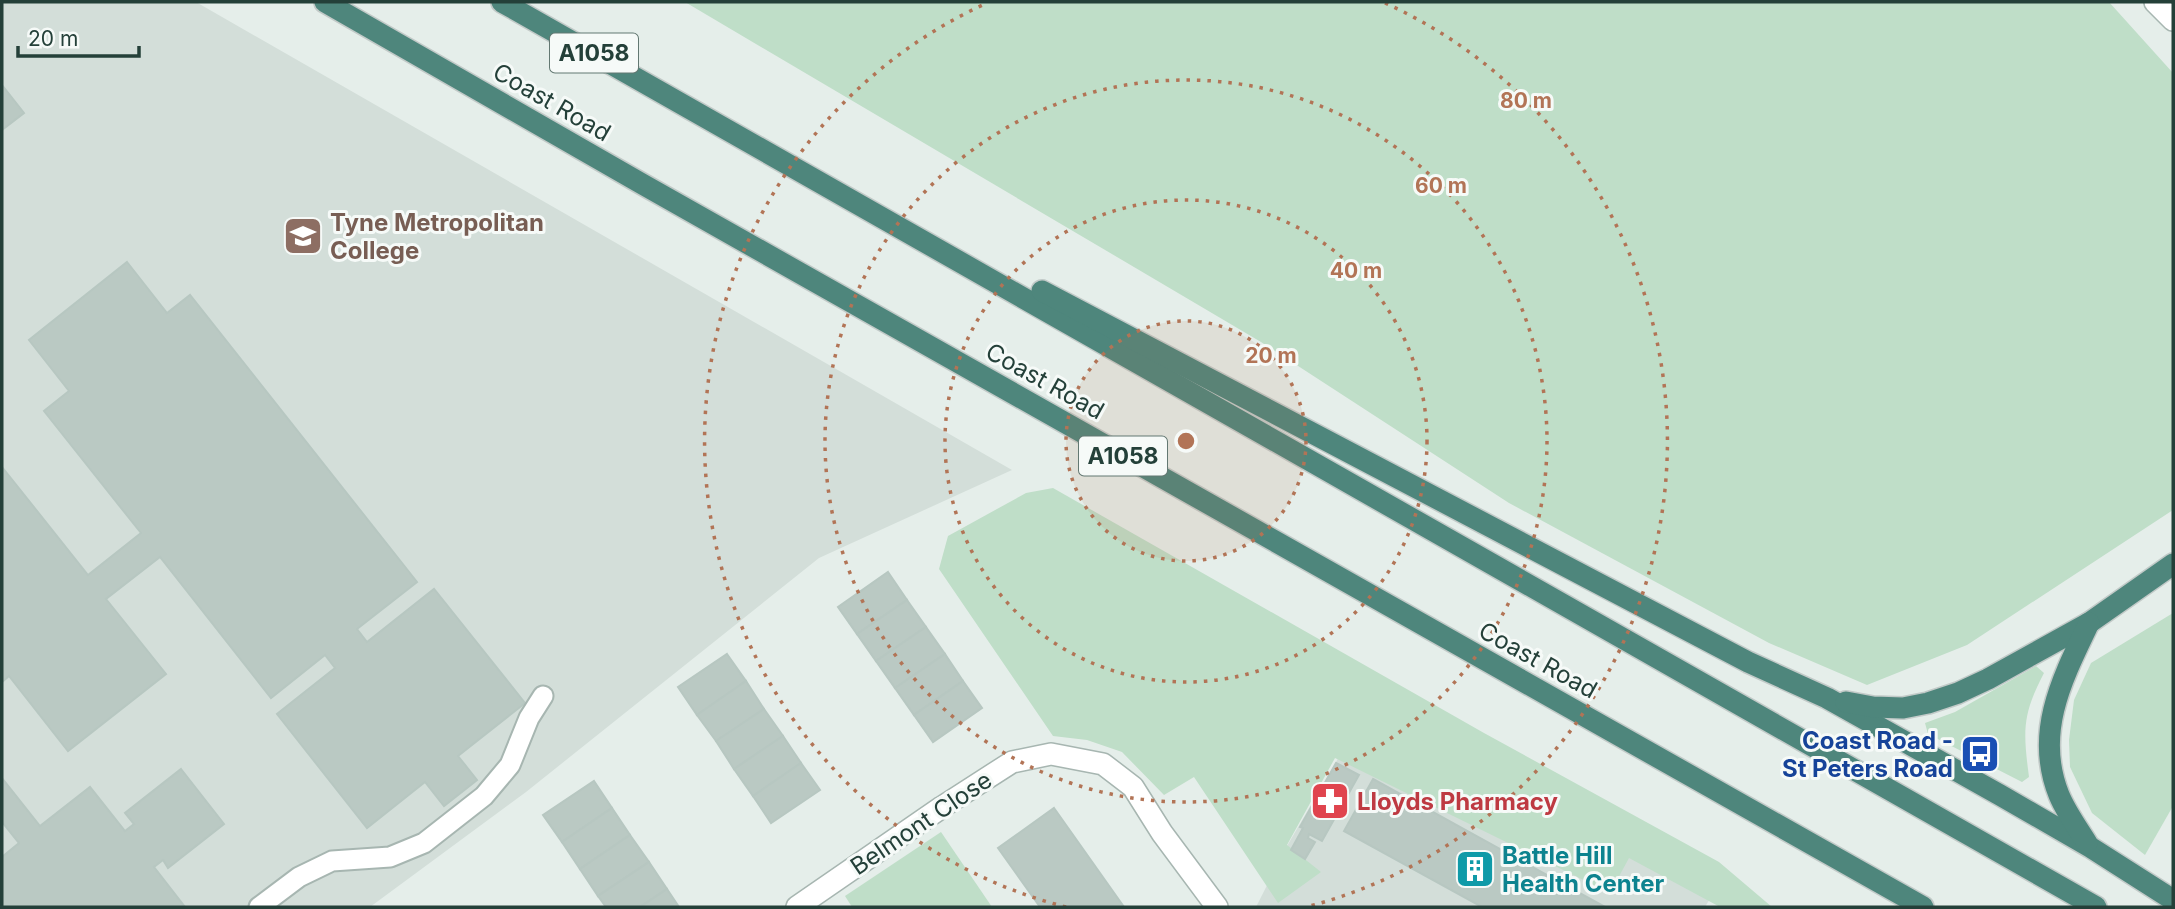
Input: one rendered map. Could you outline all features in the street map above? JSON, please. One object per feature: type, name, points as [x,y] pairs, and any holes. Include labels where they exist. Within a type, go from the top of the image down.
[{"type":"highway","name":"Coast Road","points":[[325,2],[1923,907]]},
{"type":"highway","name":"A1058","points":[[502,2],[2096,907]]},
{"type":"highway","points":[[687,105],[1748,662],[1827,698],[2090,847],[2173,900]]},
{"type":"highway","points":[[1827,698],[1873,707],[1903,708],[1958,693],[2089,623],[2173,564]]},
{"type":"highway","points":[[2089,623],[2062,679],[2052,711],[2049,743],[2052,771],[2059,795],[2090,847]]},
{"type":"street","points":[[2155,2],[2173,20]]},
{"type":"street","name":"Belmont Close","points":[[797,907],[1012,762],[1051,754],[1103,764],[1133,787],[1162,833],[1217,907]]},
{"type":"lane","points":[[259,907],[299,877],[332,861],[390,857],[424,843],[484,796],[510,765],[529,718],[543,696]]},
{"type":"shaded area","name":"Tyne Metropolitan College","points":[[2,2],[196,2],[1012,470],[819,558],[526,792],[370,907],[2,907]]},
{"type":"shaded area","points":[[1350,738],[1717,887],[1705,907],[1256,907],[1287,846]]},
{"type":"green space","points":[[685,2],[2109,2],[2173,73],[2173,510],[1967,645],[1867,685],[1769,643],[1509,503],[1261,342]]},
{"type":"green space","points":[[1053,488],[1484,733],[1719,862],[1772,907],[1720,907],[1629,858],[1610,893],[1335,758],[1287,845],[1321,872],[1278,903],[1194,777],[1164,795],[1122,752],[1087,740],[1053,736],[939,569],[948,536],[1026,493]]},
{"type":"green space","points":[[2173,613],[2173,806],[2145,855],[2092,813],[2070,767],[2069,740],[2074,700],[2091,663]]},
{"type":"green space","points":[[2036,666],[2044,673],[2028,712],[2025,735],[2029,777],[2022,782],[1928,734],[1925,723],[1955,712]]},
{"type":"green space","points":[[941,832],[992,907],[852,907],[845,896]]},
{"type":"building","points":[[2,85],[24,113],[2,130]]},
{"type":"building","points":[[127,262],[167,313],[190,295],[417,582],[357,629],[367,642],[434,589],[525,703],[458,756],[477,780],[444,806],[425,782],[367,828],[277,714],[335,668],[325,655],[271,698],[160,557],[106,599],[166,674],[68,751],[9,676],[2,682],[2,467],[88,575],[141,533],[44,411],[69,391],[29,340]]},
{"type":"building","points":[[888,572],[907,600],[857,634],[838,607]]},
{"type":"building","points":[[907,600],[926,627],[876,661],[857,634]]},
{"type":"building","points":[[926,627],[945,654],[895,688],[876,661]]},
{"type":"building","points":[[727,654],[746,681],[697,715],[678,687]]},
{"type":"building","points":[[945,654],[963,681],[914,715],[895,688]]},
{"type":"building","points":[[746,681],[764,709],[716,741],[697,715]]},
{"type":"building","points":[[963,681],[982,708],[933,742],[914,715]]},
{"type":"building","points":[[764,709],[783,736],[734,769],[716,741]]},
{"type":"building","points":[[783,736],[801,763],[753,796],[734,769]]},
{"type":"building","points":[[801,763],[820,790],[771,823],[753,796]]},
{"type":"building","name":"Lloyds Pharmacy","points":[[1336,763],[1359,775],[1322,841],[1309,834],[1308,838],[1315,842],[1305,859],[1291,850],[1303,828],[1300,827]]},
{"type":"building","points":[[181,769],[224,824],[168,868],[163,860],[154,867],[185,907],[2,907],[2,857],[19,843],[2,822],[2,778],[40,826],[90,787],[125,831],[134,824],[125,813]]},
{"type":"building","name":"Battle Hill Health Center","points":[[1373,779],[1605,907],[1482,907],[1344,831]]},
{"type":"building","points":[[594,781],[612,808],[562,842],[543,815]]},
{"type":"building","points":[[612,808],[630,835],[580,869],[562,842]]},
{"type":"building","points":[[1054,808],[1124,907],[1040,907],[998,848]]},
{"type":"building","points":[[630,835],[649,862],[598,896],[580,869]]},
{"type":"building","points":[[649,862],[667,889],[640,907],[606,907],[598,896]]},
{"type":"building","points":[[667,889],[679,907],[640,907]]},
{"type":"place","name":"Tyne Metropolitan College","points":[[303,236]]},
{"type":"place","name":"Coast Road - St Peters Road","points":[[1980,754]]},
{"type":"place","name":"Lloyds Pharmacy","points":[[1330,801]]},
{"type":"place","name":"Battle Hill Health Center","points":[[1475,869]]}]
